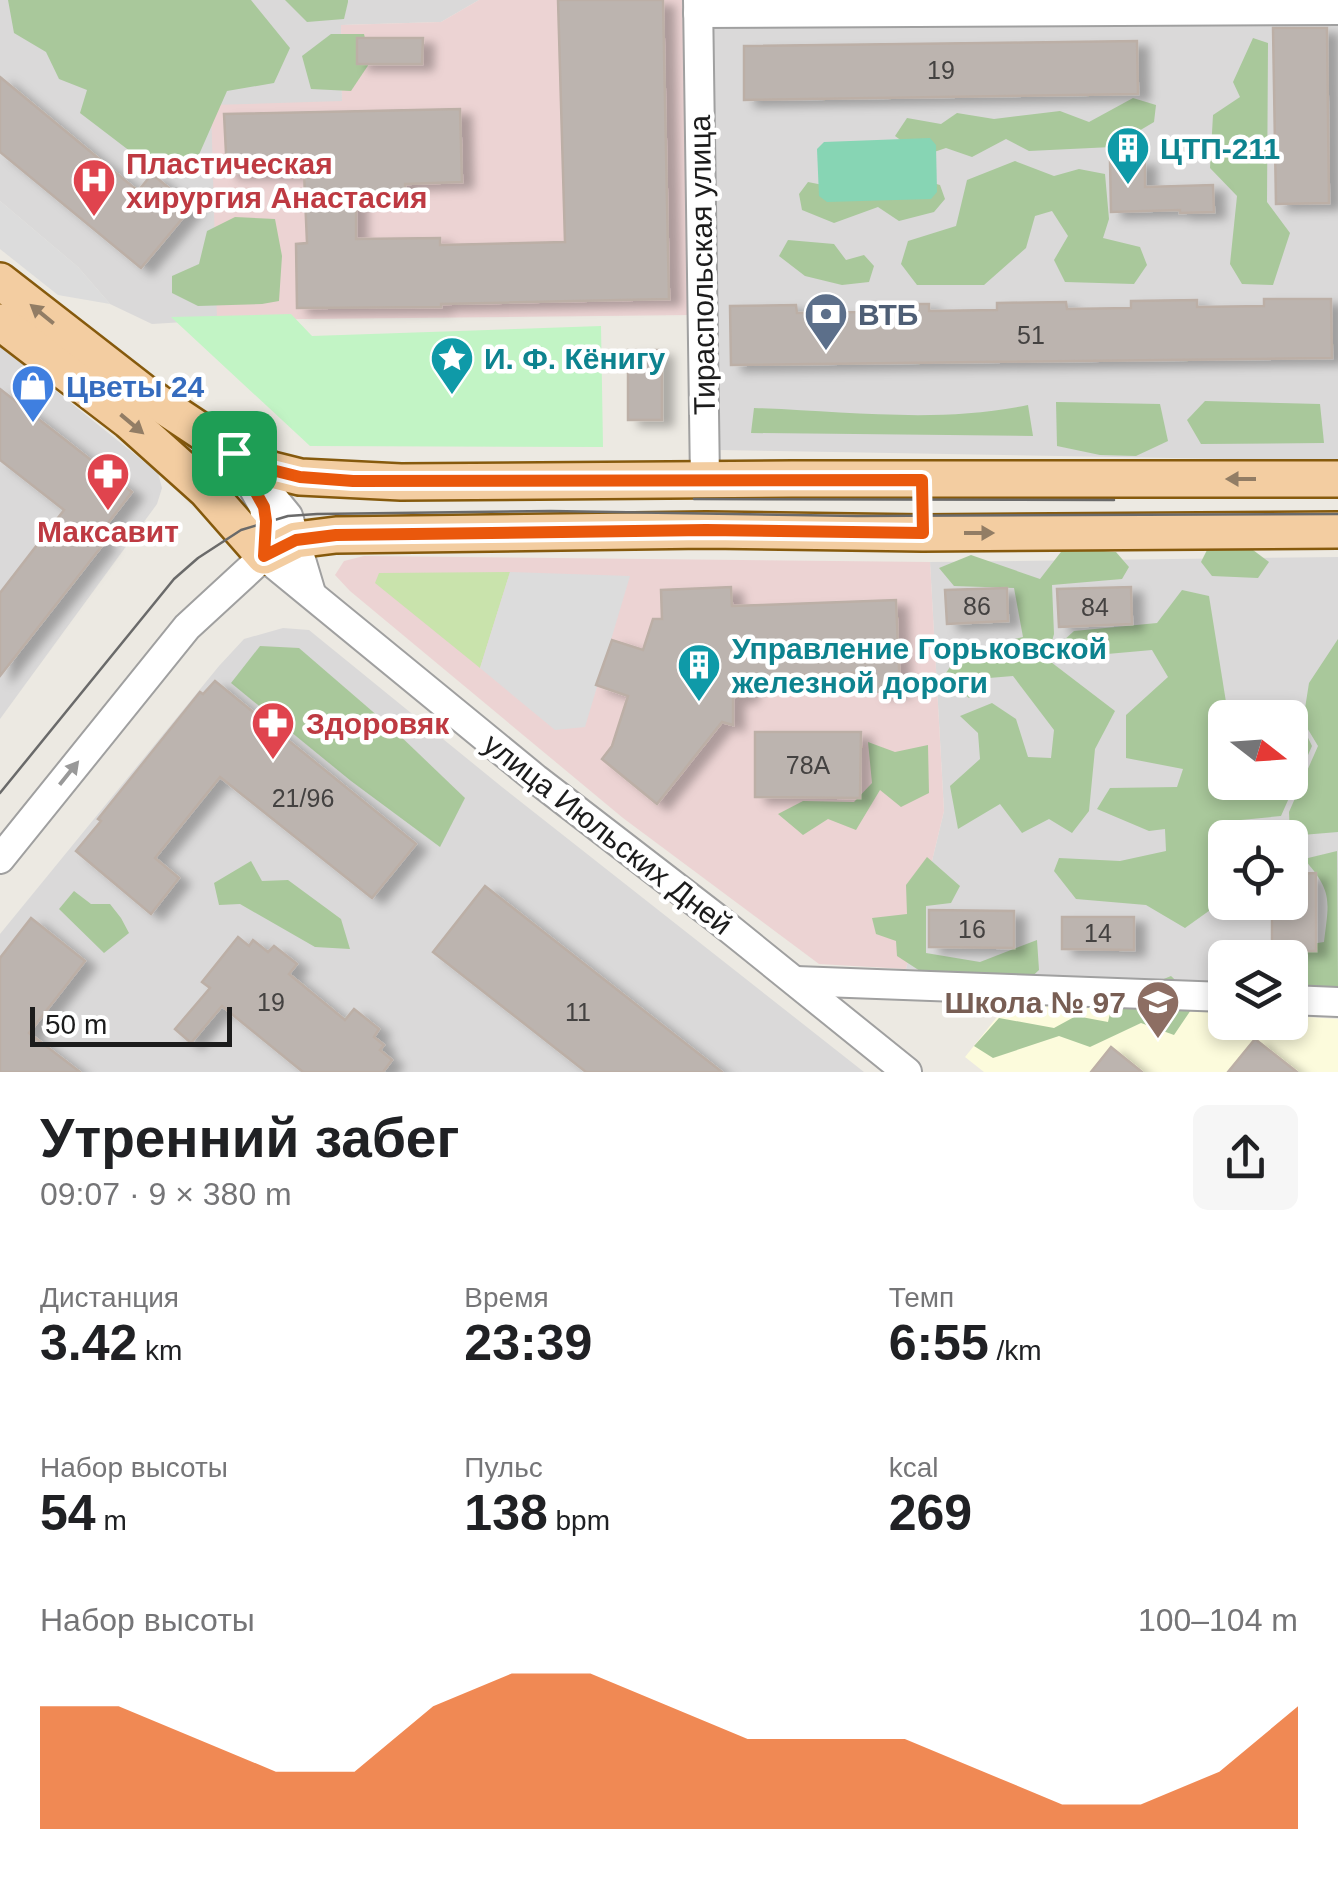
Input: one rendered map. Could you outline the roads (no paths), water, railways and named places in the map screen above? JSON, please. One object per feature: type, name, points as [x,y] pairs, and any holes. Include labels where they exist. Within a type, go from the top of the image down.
[{"type":"main road","points":[[0,281],[148,396],[234,453],[272,470],[320,479],[1338,480]]},
{"type":"main road","points":[[0,322],[129,420],[206,490],[264,556],[296,540],[336,535],[706,530],[1338,530]]},
{"type":"main road","points":[[551,480],[551,532]]},
{"type":"main road","name":"Тираспольская улица","points":[[705,480],[706,530]]},
{"type":"main road","points":[[922,480],[923,533]]},
{"type":"street","points":[[698,6],[1338,10]]},
{"type":"street","name":"Тираспольская улица","points":[[698,6],[705,480]]},
{"type":"street","points":[[234,453],[288,516],[311,593]]},
{"type":"street","points":[[0,859],[187,627],[264,556],[264,507],[234,453]]},
{"type":"street","name":"улица Июльских Дней","points":[[264,556],[536,779],[907,1072]]},
{"type":"street","points":[[796,981],[1208,996]]},
{"type":"street","points":[[1308,1001],[1338,1002]]},
{"type":"tram line","points":[[694,499],[1114,500]]},
{"type":"tram line","points":[[0,793],[174,579],[241,530],[288,516],[551,511],[857,516],[1338,514]]},
{"type":"place","name":"ЦТП-211","points":[[1128,186]]},
{"type":"place","name":"Пластическая хирургия Анастасия","points":[[94,218]]},
{"type":"place","name":"ВТБ","points":[[826,352]]},
{"type":"place","name":"И. Ф. Кёнигу","points":[[452,396]]},
{"type":"place","name":"Цветы 24","points":[[33,424]]},
{"type":"place","name":"Максавит","points":[[108,512]]},
{"type":"place","name":"Управление Горьковской железной дороги","points":[[699,703]]},
{"type":"place","name":"Здоровяк","points":[[273,761]]},
{"type":"place","name":"Школа № 97","points":[[1158,1040]]}]
